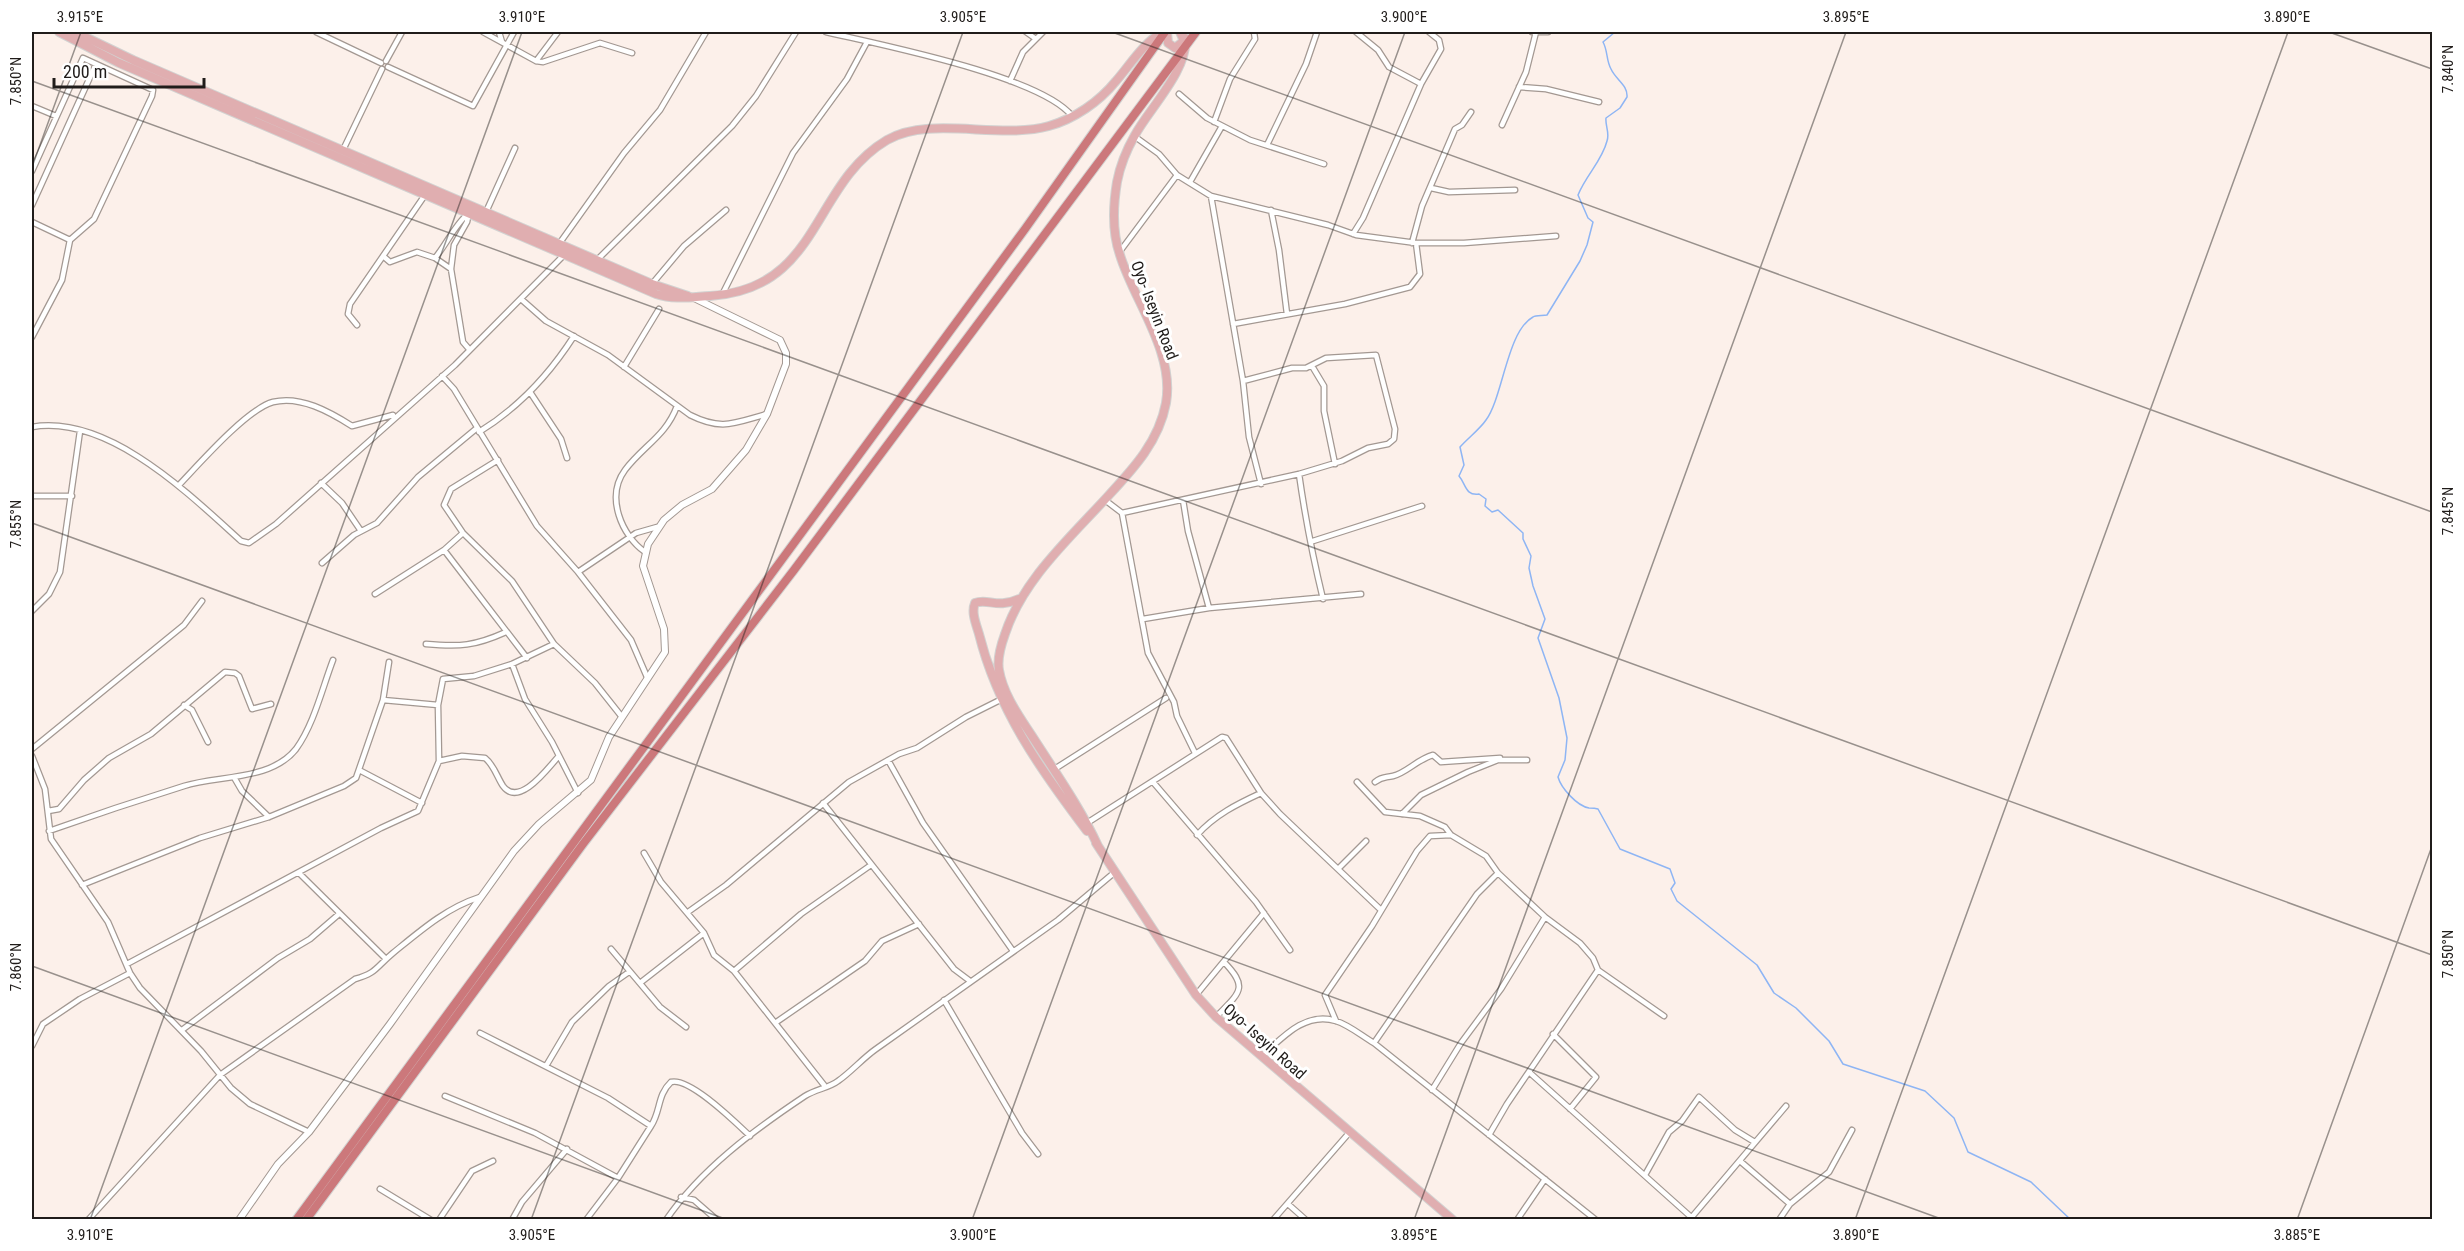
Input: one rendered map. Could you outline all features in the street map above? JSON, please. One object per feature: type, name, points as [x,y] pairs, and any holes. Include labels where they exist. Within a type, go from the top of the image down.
[{"type":"highway","points":[[296,1220],[1025,229],[1171,40],[1196,32]]},
{"type":"highway","points":[[306,1220],[583,844],[794,570],[1171,40]]},
{"type":"main road","points":[[59,32],[119,63],[425,195],[470,210],[486,212],[652,284],[692,297]]},
{"type":"main road","points":[[75,32],[89,35],[564,255],[669,298],[723,295],[752,287],[786,267],[806,243],[859,161],[889,139],[908,131],[930,128],[1024,131],[1048,126],[1072,116],[1101,98],[1171,40]]},
{"type":"main road","name":"Oyo- Iseyin Road","points":[[1098,846],[1087,823],[1016,711],[999,670],[1002,643],[1019,599],[1038,574],[1145,453],[1157,433],[1166,400],[1167,384],[1159,348],[1125,269],[1115,228],[1117,180],[1134,136],[1178,67],[1171,40]]},
{"type":"main road","name":"Oyo- Iseyin Road","points":[[1019,599],[1001,605],[980,601],[973,606],[986,662],[1000,700],[1036,758],[1098,846],[1196,995],[1216,1017],[1261,1057],[1453,1220]]},
{"type":"street","points":[[316,32],[473,106],[505,44],[514,32]]},
{"type":"street","points":[[332,39],[333,32]]},
{"type":"street","points":[[342,151],[383,64],[402,32]]},
{"type":"street","points":[[483,32],[536,61],[543,62],[600,43],[632,52]]},
{"type":"street","points":[[499,32],[505,44]]},
{"type":"street","points":[[536,61],[558,32]]},
{"type":"street","points":[[560,244],[624,153],[660,110],[706,32]]},
{"type":"street","points":[[597,260],[732,126],[756,96],[796,32]]},
{"type":"street","points":[[826,32],[1010,81],[1047,95],[1064,105],[1072,116]]},
{"type":"street","points":[[1026,32],[1036,39]]},
{"type":"street","points":[[1010,81],[1023,52],[1043,32]]},
{"type":"street","points":[[1214,122],[1230,79],[1255,39],[1254,32]]},
{"type":"street","points":[[1267,146],[1306,64],[1317,32]]},
{"type":"street","points":[[1356,32],[1378,50],[1389,67],[1421,84]]},
{"type":"street","points":[[1353,234],[1363,219],[1421,84],[1441,45],[1428,32]]},
{"type":"street","points":[[1502,125],[1526,72],[1534,32],[1548,32]]},
{"type":"street","points":[[723,295],[793,153],[847,79],[867,42]]},
{"type":"street","points":[[32,171],[82,59],[152,89],[154,92],[94,219],[70,240],[62,280],[32,337]]},
{"type":"street","points":[[32,205],[96,64]]},
{"type":"street","points":[[1519,87],[1546,89],[1599,102]]},
{"type":"street","points":[[1179,94],[1222,126],[1267,146],[1324,164]]},
{"type":"street","points":[[32,106],[56,116]]},
{"type":"street","points":[[1233,324],[1345,304],[1410,287],[1420,274],[1414,243],[1422,206],[1455,129],[1471,112]]},
{"type":"street","points":[[1190,182],[1222,126]]},
{"type":"street","points":[[1134,136],[1159,154],[1177,175],[1211,196],[1271,210],[1353,234],[1414,243],[1464,243],[1556,236]]},
{"type":"street","points":[[486,212],[515,148]]},
{"type":"street","points":[[1121,250],[1177,175]]},
{"type":"street","points":[[1431,188],[1460,193],[1515,190]]},
{"type":"street","points":[[357,325],[348,314],[350,304],[425,195]]},
{"type":"street","points":[[1211,196],[1243,381],[1249,437],[1261,484]]},
{"type":"street","points":[[435,258],[450,240],[461,219],[470,210]]},
{"type":"street","points":[[469,350],[463,342],[451,269],[454,245],[467,222],[470,210]]},
{"type":"street","points":[[652,284],[684,246],[726,210]]},
{"type":"street","points":[[1271,210],[1279,250],[1287,314]]},
{"type":"street","points":[[32,222],[70,240]]},
{"type":"street","points":[[383,256],[390,262],[417,252],[435,258],[451,269]]},
{"type":"street","points":[[32,427],[54,424],[80,431],[136,455],[178,485],[245,543],[252,542],[276,524],[442,375],[564,255]]},
{"type":"street","points":[[239,1220],[278,1164],[309,1132],[390,1024],[480,897],[539,824],[591,780],[609,737],[665,652],[664,629],[643,566],[645,552],[657,527],[682,505],[712,489],[746,450],[767,414],[786,363],[784,346],[780,340],[692,297]]},
{"type":"street","points":[[520,299],[546,321],[591,344],[690,416],[719,426],[767,414]]},
{"type":"street","points":[[624,367],[659,309]]},
{"type":"street","points":[[322,563],[361,531],[384,517],[418,477],[530,392],[549,373],[574,336]]},
{"type":"street","points":[[1122,513],[1299,474],[1335,464],[1368,448],[1388,444],[1394,439],[1395,429],[1378,358],[1372,354],[1326,358],[1312,366],[1243,381]]},
{"type":"street","points":[[1312,366],[1324,386],[1324,411],[1335,464]]},
{"type":"street","points":[[442,375],[454,389],[537,526],[578,572],[631,640],[647,677]]},
{"type":"street","points":[[530,392],[561,439],[567,458]]},
{"type":"street","points":[[178,485],[242,423],[272,402],[300,403],[324,410],[352,426],[396,414]]},
{"type":"street","points":[[645,552],[629,538],[616,505],[624,471],[668,425],[677,406]]},
{"type":"street","points":[[32,610],[49,594],[60,572],[80,431]]},
{"type":"street","points":[[498,460],[451,489],[445,501],[449,517],[508,576],[554,644],[595,683],[622,717]]},
{"type":"street","points":[[1299,474],[1306,522],[1313,541],[1323,599]]},
{"type":"street","points":[[321,483],[342,503],[361,531]]},
{"type":"street","points":[[32,496],[72,496]]},
{"type":"street","points":[[1105,500],[1122,513],[1148,653],[1174,702],[1177,716],[1195,753]]},
{"type":"street","points":[[1183,500],[1188,531],[1209,608]]},
{"type":"street","points":[[1313,541],[1422,506]]},
{"type":"street","points":[[578,572],[629,538],[645,529],[657,527]]},
{"type":"street","points":[[375,594],[444,550],[463,533]]},
{"type":"street","points":[[444,550],[527,658]]},
{"type":"street","points":[[1143,619],[1209,608],[1361,594]]},
{"type":"street","points":[[32,749],[184,625],[202,601]]},
{"type":"street","points":[[426,644],[463,647],[478,644],[506,632]]},
{"type":"street","points":[[127,964],[381,828],[413,815],[422,803],[439,761],[438,705],[443,679],[474,676],[527,658],[554,644]]},
{"type":"street","points":[[49,831],[188,785],[235,779],[278,763],[296,749],[307,729],[333,660]]},
{"type":"street","points":[[82,885],[200,838],[269,817],[344,786],[361,771],[383,700],[389,662]]},
{"type":"street","points":[[512,664],[525,699],[578,793]]},
{"type":"street","points":[[48,811],[59,809],[84,780],[109,758],[151,734],[220,676],[231,672],[239,676],[252,709],[271,704]]},
{"type":"street","points":[[1053,770],[1166,698]]},
{"type":"street","points":[[383,700],[438,705]]},
{"type":"street","points":[[688,912],[726,885],[849,782],[888,760],[917,748],[966,717],[1000,700]]},
{"type":"street","points":[[184,705],[192,710],[208,742]]},
{"type":"street","points":[[1087,823],[1195,753],[1222,737],[1226,738],[1261,793],[1381,910]]},
{"type":"street","points":[[1375,782],[1383,776],[1395,776],[1423,758],[1433,755],[1442,762],[1505,758],[1527,760]]},
{"type":"street","points":[[32,756],[45,789],[51,839],[108,922],[130,973],[148,999],[182,1030],[220,1075],[250,1104],[309,1132]]},
{"type":"street","points":[[439,761],[462,756],[485,758],[505,788],[515,793],[524,791],[534,783],[558,757]]},
{"type":"street","points":[[1402,814],[1421,795],[1454,782],[1468,772],[1505,758]]},
{"type":"street","points":[[888,760],[923,823],[1013,951]]},
{"type":"street","points":[[361,771],[422,803]]},
{"type":"street","points":[[235,779],[242,791],[269,817]]},
{"type":"street","points":[[1153,782],[1264,913],[1290,950]]},
{"type":"street","points":[[1357,782],[1385,812],[1420,816],[1445,826],[1451,835],[1486,856],[1498,873],[1545,917],[1580,943],[1593,958],[1598,970],[1664,1016]]},
{"type":"street","points":[[1197,835],[1206,825],[1234,805],[1261,793]]},
{"type":"street","points":[[823,803],[954,969],[970,981]]},
{"type":"street","points":[[1336,1021],[1325,995],[1417,851],[1430,837],[1451,835]]},
{"type":"street","points":[[1339,868],[1366,841]]},
{"type":"street","points":[[644,853],[661,882],[704,933],[714,955],[734,970],[824,1085]]},
{"type":"street","points":[[734,970],[801,914],[871,865]]},
{"type":"street","points":[[666,1220],[681,1197],[693,1185],[750,1136],[824,1085],[841,1080],[853,1066],[1058,920],[1115,872]]},
{"type":"street","points":[[299,873],[386,959]]},
{"type":"street","points":[[1374,1043],[1472,901],[1498,873]]},
{"type":"street","points":[[88,1220],[220,1075],[355,979],[372,974],[386,959],[450,909],[480,897]]},
{"type":"street","points":[[1196,995],[1264,913]]},
{"type":"street","points":[[182,1030],[248,979],[310,939],[339,914]]},
{"type":"street","points":[[1432,1090],[1461,1043],[1501,989],[1545,917]]},
{"type":"street","points":[[775,1023],[865,961],[882,941],[919,924]]},
{"type":"street","points":[[640,983],[704,933]]},
{"type":"street","points":[[610,949],[660,1007],[686,1027]]},
{"type":"street","points":[[1216,1017],[1229,1003],[1240,983],[1239,978],[1224,962]]},
{"type":"street","points":[[1489,1135],[1553,1034],[1598,970]]},
{"type":"street","points":[[546,1066],[572,1022],[609,986],[629,972]]},
{"type":"street","points":[[32,1046],[42,1024],[80,999],[130,973]]},
{"type":"street","points":[[944,1000],[1022,1133],[1038,1154]]},
{"type":"street","points":[[1261,1057],[1296,1026],[1317,1020],[1336,1021],[1374,1043],[1596,1220]]},
{"type":"street","points":[[480,1033],[608,1098],[651,1126]]},
{"type":"street","points":[[1553,1034],[1596,1077],[1570,1109]]},
{"type":"street","points":[[1529,1072],[1690,1218],[1740,1161],[1753,1141],[1786,1106]]},
{"type":"street","points":[[586,1220],[618,1178],[656,1118],[660,1096],[666,1087],[675,1081],[719,1107],[750,1136]]},
{"type":"street","points":[[445,1096],[567,1149],[618,1178]]},
{"type":"street","points":[[1645,1175],[1669,1132],[1682,1121],[1699,1097],[1735,1130],[1753,1141]]},
{"type":"street","points":[[1779,1220],[1790,1204],[1828,1172],[1852,1130]]},
{"type":"street","points":[[1273,1220],[1349,1133]]},
{"type":"street","points":[[512,1220],[522,1202],[567,1149]]},
{"type":"street","points":[[439,1220],[472,1171],[493,1161]]},
{"type":"street","points":[[1740,1161],[1790,1204]]},
{"type":"street","points":[[1517,1220],[1545,1179]]},
{"type":"street","points":[[693,1185],[694,1200]]},
{"type":"street","points":[[380,1189],[431,1220]]},
{"type":"street","points":[[681,1197],[694,1200],[717,1220]]},
{"type":"street","points":[[1288,1204],[1306,1220]]},
{"type":"waterway","points":[[1615,32],[1603,42],[1609,66],[1626,89],[1627,97],[1620,108],[1606,118],[1608,138],[1605,148],[1578,195],[1588,218],[1593,222],[1587,245],[1580,261],[1547,315],[1533,317],[1517,336],[1492,410],[1460,447],[1464,465],[1459,476],[1466,489],[1486,499],[1485,506],[1492,512],[1498,510],[1523,533],[1523,539],[1531,556],[1529,568],[1545,619],[1538,638],[1559,698],[1567,738],[1565,760],[1558,777],[1570,796],[1584,807],[1598,809],[1620,849],[1670,869],[1675,883],[1671,889],[1677,901],[1757,965],[1774,993],[1796,1008],[1829,1041],[1843,1064],[1925,1091],[1954,1118],[1968,1152],[2031,1182],[2071,1220]]}]
